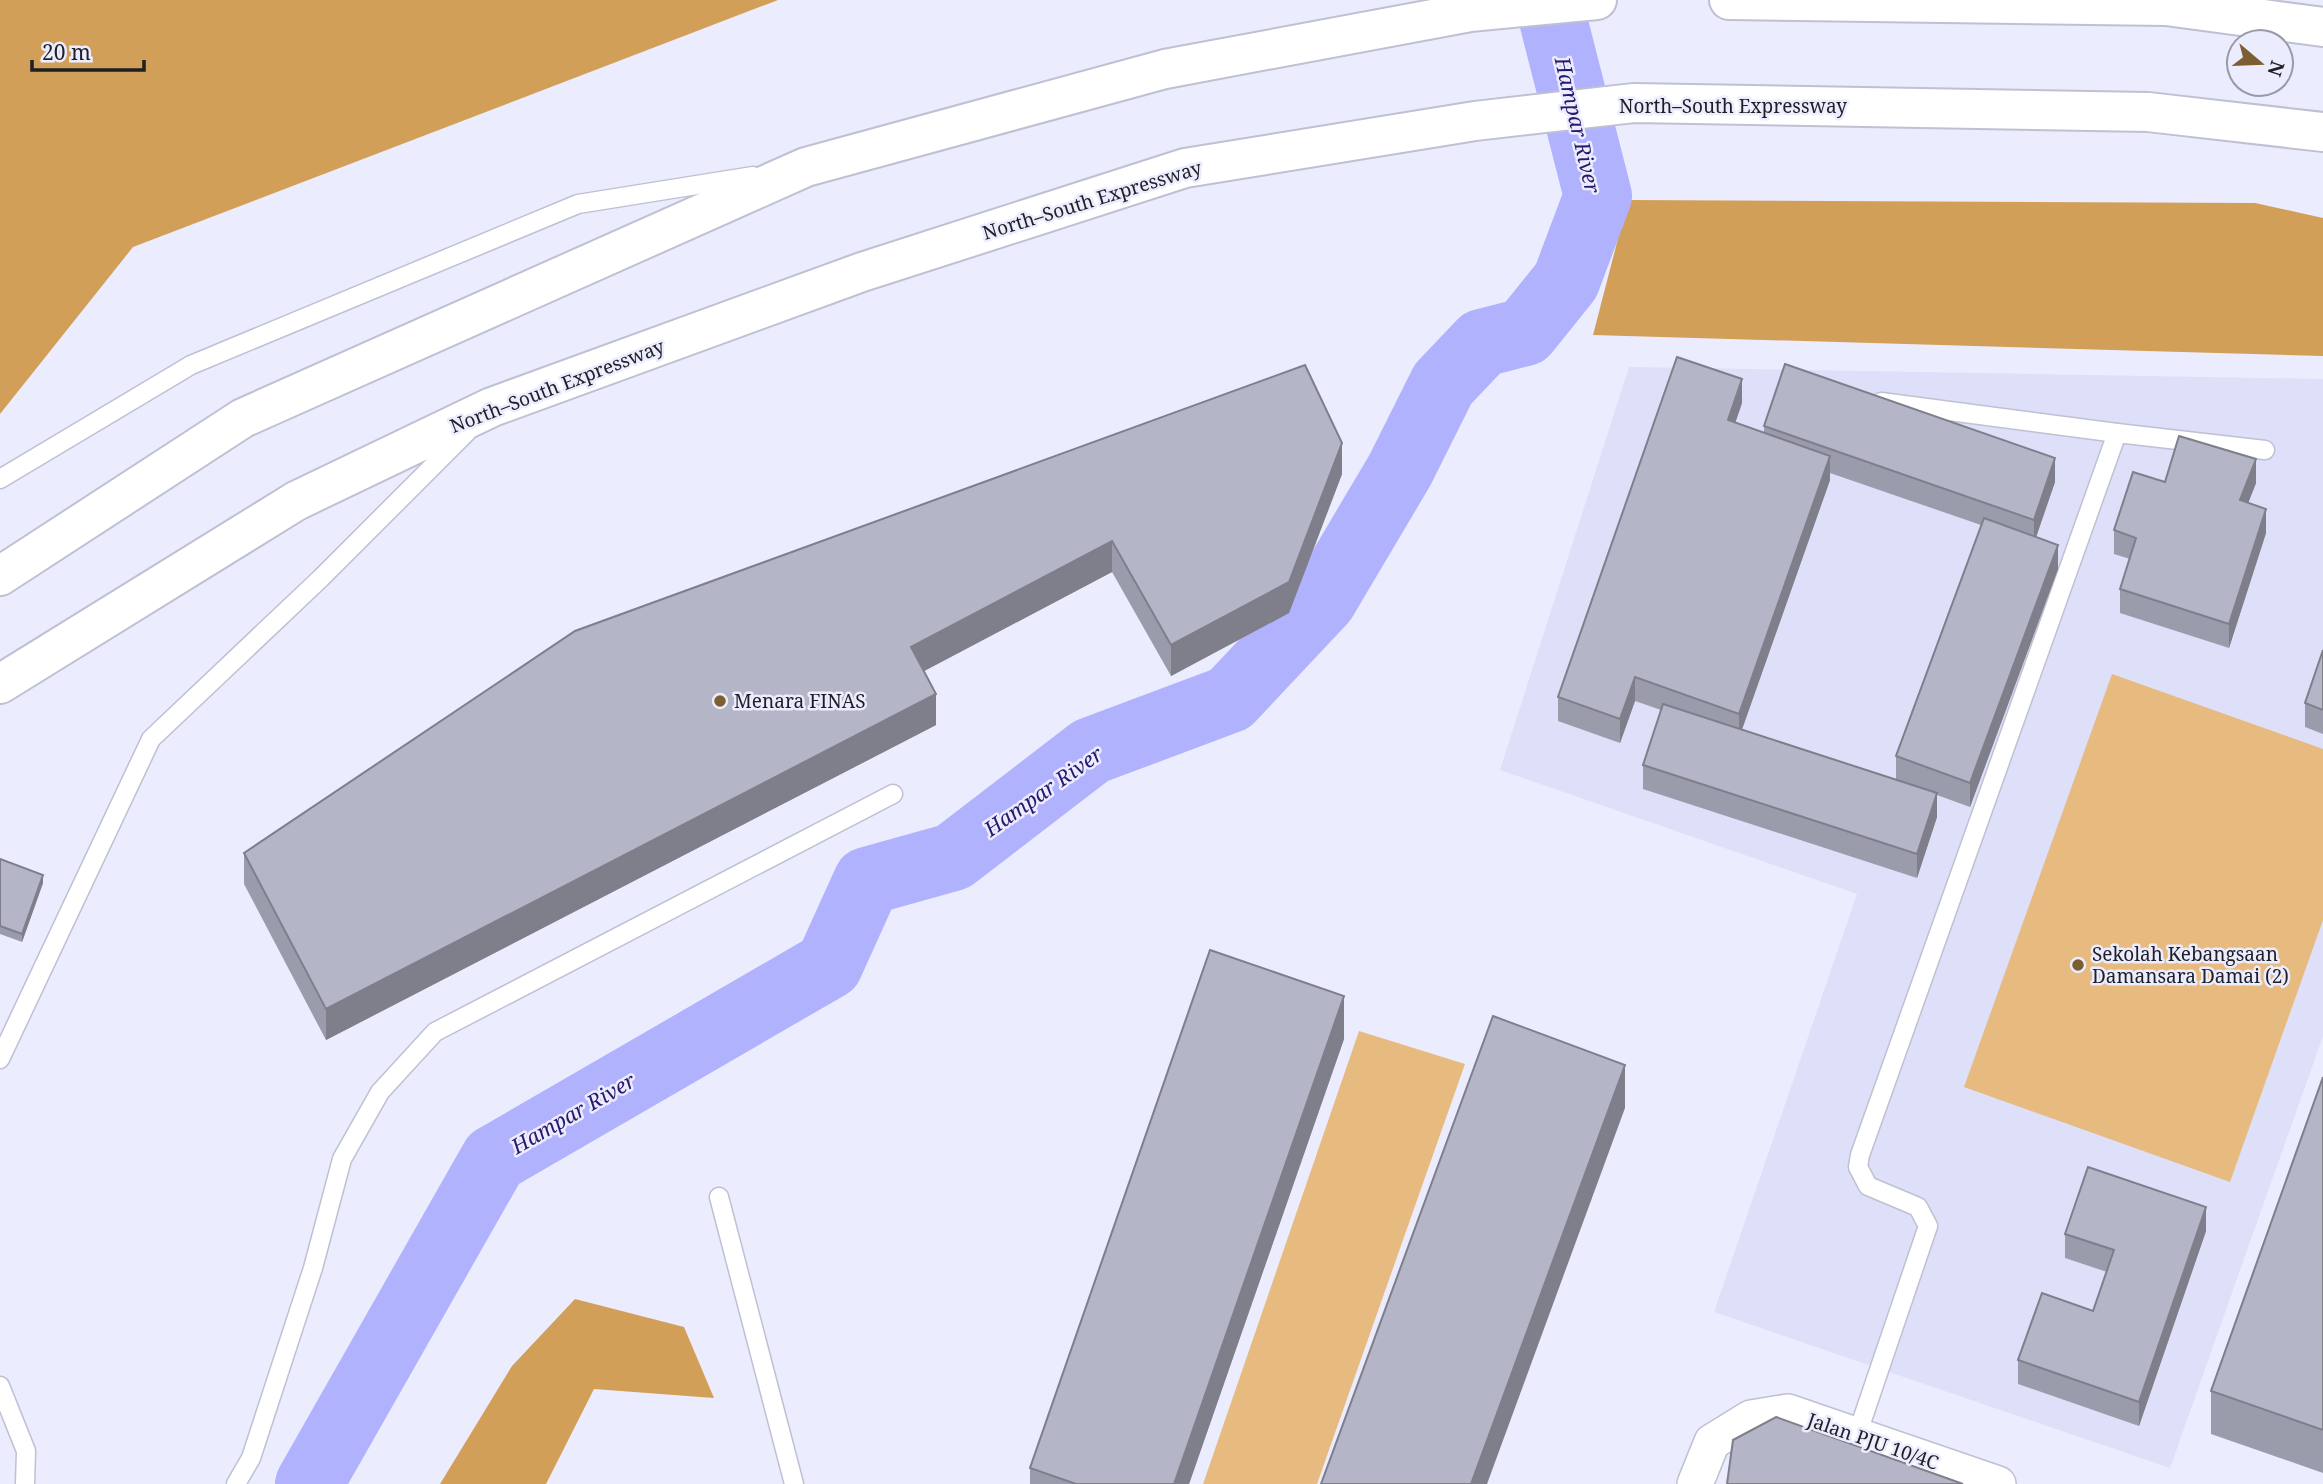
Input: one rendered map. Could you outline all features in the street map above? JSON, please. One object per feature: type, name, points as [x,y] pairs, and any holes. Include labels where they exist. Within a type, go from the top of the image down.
[{"type":"highway","points":[[0,576],[243,418],[806,167],[1165,69],[1470,12],[1597,0]]},
{"type":"highway","points":[[1729,0],[2166,6],[2323,27]]},
{"type":"highway","name":"North–South Expressway","points":[[0,684],[296,501],[492,407],[862,272],[1185,168],[1475,121],[1634,103],[2148,112],[2323,132]]},
{"type":"street","name":"Jalan PJU 10/4C","points":[[1695,1484],[1712,1442],[1751,1418],[1788,1412],[1998,1484]]},
{"type":"lane","points":[[0,479],[191,365],[578,204],[806,167]]},
{"type":"lane","points":[[1870,401],[2265,450]]},
{"type":"lane","points":[[0,1059],[151,739],[321,578],[492,407]]},
{"type":"lane","points":[[1857,1435],[1928,1226],[1918,1207],[1868,1186],[1858,1167],[1860,1155],[2117,433]]},
{"type":"lane","points":[[236,1484],[251,1458],[313,1268],[342,1159],[380,1092],[435,1032],[893,794]]},
{"type":"lane","points":[[719,1197],[794,1484]]},
{"type":"lane","points":[[0,1387],[26,1451],[25,1484]]},
{"type":"shaded area","points":[[0,0],[778,0],[133,247],[0,414]]},
{"type":"shaded area","points":[[1628,200],[2255,203],[2323,218],[2323,356],[1593,335]]},
{"type":"shaded area","name":"Sekolah Kebangsaan Damansara Damai (2)","points":[[1629,367],[2323,379],[2323,1036],[2170,1468],[1714,1312],[1857,894],[1500,770]]},
{"type":"shaded area","points":[[2112,674],[2323,749],[2323,920],[2230,1182],[1964,1087]]},
{"type":"shaded area","points":[[1359,1031],[1465,1064],[1317,1484],[1203,1484]]},
{"type":"shaded area","points":[[575,1299],[684,1327],[714,1398],[594,1389],[546,1484],[440,1484],[512,1366]]},
{"type":"building","points":[[1677,357],[1742,379],[1728,420],[1830,456],[1739,714],[1635,677],[1620,719],[1558,697]]},
{"type":"building","points":[[1785,364],[2055,458],[2034,520],[1764,426]]},
{"type":"building","name":"Menara FINAS","points":[[1305,365],[1342,443],[1289,582],[1171,645],[1112,541],[911,647],[936,694],[326,1009],[244,853],[575,631]]},
{"type":"building","points":[[2179,436],[2256,459],[2240,500],[2266,509],[2229,624],[2120,589],[2136,538],[2114,530],[2133,472],[2165,482]]},
{"type":"building","points":[[1984,518],[2058,545],[1970,783],[1896,756]]},
{"type":"building","points":[[2323,650],[2323,710],[2305,703]]},
{"type":"building","points":[[1663,704],[1937,793],[1917,854],[1643,765]]},
{"type":"building","points":[[0,859],[43,875],[22,934],[0,926]]},
{"type":"building","points":[[1210,950],[1344,996],[1174,1484],[1076,1484],[1030,1468]]},
{"type":"building","points":[[1493,1016],[1625,1065],[1471,1484],[1321,1484]]},
{"type":"building","points":[[2323,1077],[2323,1430],[2211,1391]]},
{"type":"building","points":[[2088,1167],[2206,1207],[2139,1402],[2018,1360],[2042,1293],[2093,1311],[2114,1250],[2065,1234]]},
{"type":"building","points":[[1776,1417],[1963,1484],[1727,1484],[1733,1440]]},
{"type":"waterway","name":"Hampar River","points":[[309,1484],[494,1159],[829,965],[867,881],[953,857],[1091,751],[1230,699],[1323,600],[1400,470],[1443,384],[1482,343],[1525,332],[1566,281],[1598,196],[1548,0]]},
{"type":"place","name":"Menara FINAS","points":[[720,701]]},
{"type":"place","name":"Sekolah Kebangsaan Damansara Damai (2)","points":[[2078,965]]}]
